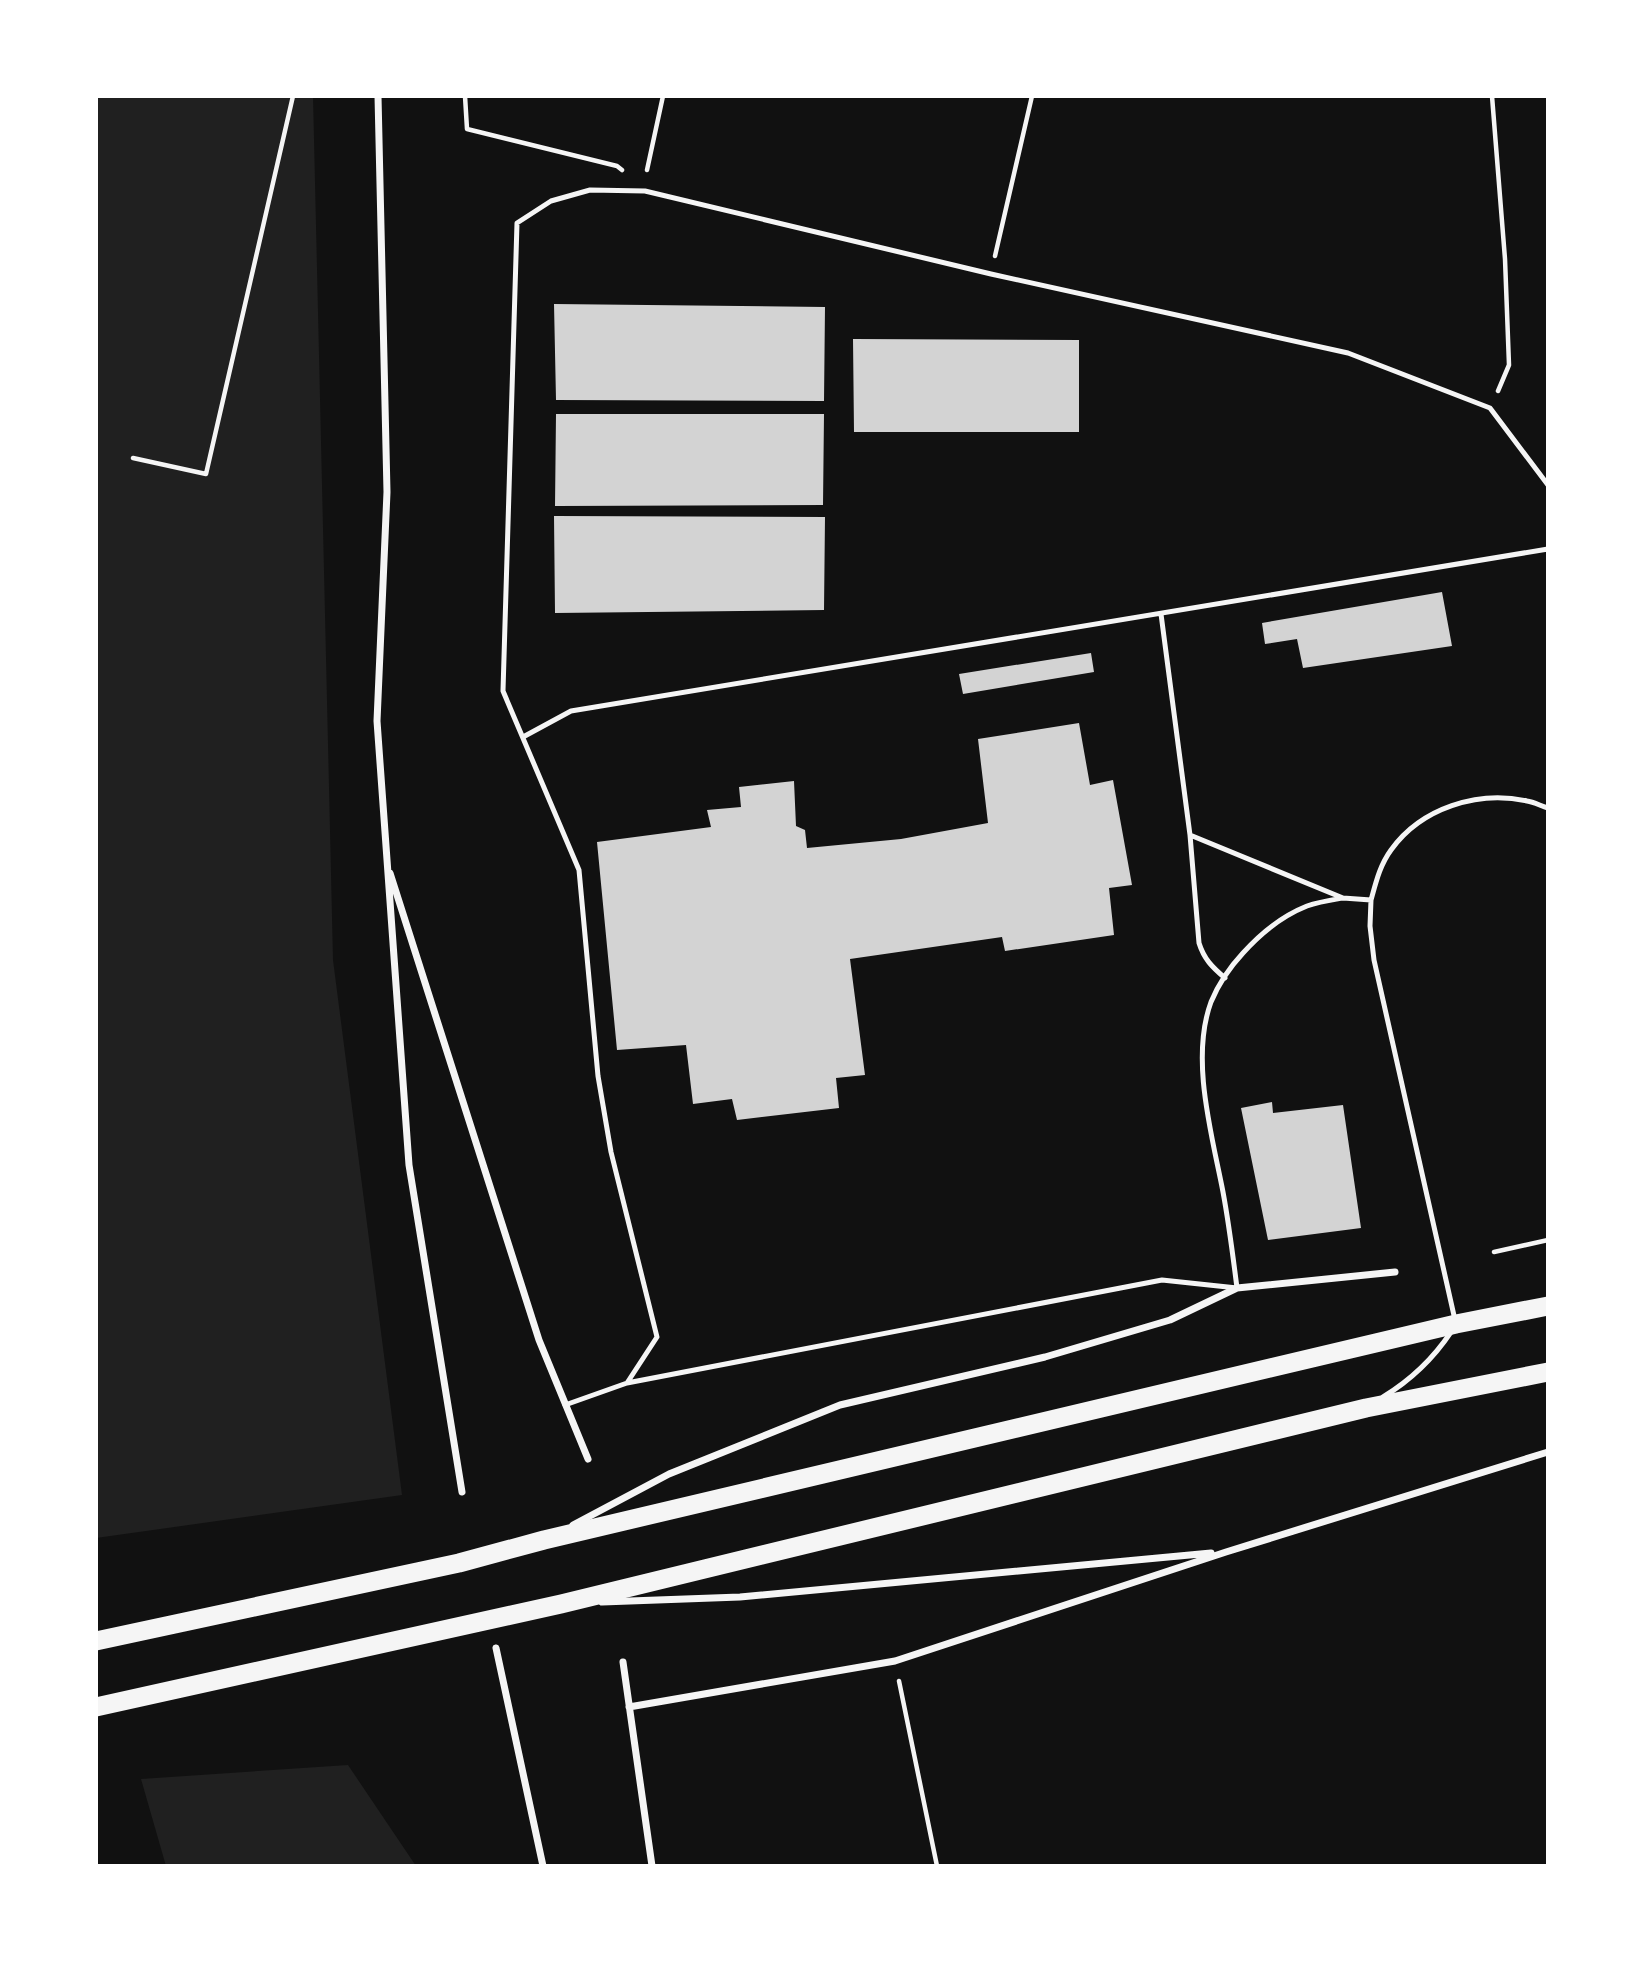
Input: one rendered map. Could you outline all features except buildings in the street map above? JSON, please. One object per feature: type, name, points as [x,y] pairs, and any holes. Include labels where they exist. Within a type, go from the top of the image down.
[{"type":"highway","points":[[96,1642],[459,1563],[544,1540],[1456,1324],[1548,1306]]},
{"type":"highway","points":[[96,1707],[561,1604],[1366,1408],[1548,1372]]},
{"type":"street","points":[[377,96],[387,492],[377,721],[409,1165],[462,1492]]},
{"type":"street","points":[[386,860],[538,1340],[588,1459]]},
{"type":"street","points":[[544,1540],[669,1474],[841,1405],[1045,1357],[1170,1320],[1237,1288],[1395,1272]]},
{"type":"street","points":[[629,1707],[895,1661],[1226,1552],[1548,1452]]},
{"type":"street","points":[[561,1604],[740,1597],[1226,1552]]},
{"type":"street","points":[[496,1648],[542,1866]]},
{"type":"street","points":[[623,1662],[652,1866]]},
{"type":"lane","points":[[627,1383],[657,1337],[611,1152],[598,1076],[579,870],[503,691],[517,223],[551,201],[590,190],[645,191],[991,274],[1348,353],[1490,408],[1548,485]]},
{"type":"lane","points":[[523,737],[571,711],[1548,549]]},
{"type":"lane","points":[[1161,614],[1190,835],[1199,943],[1210,966],[1225,978]]},
{"type":"lane","points":[[1366,1408],[1419,1370],[1439,1349],[1456,1324],[1374,960],[1370,926],[1371,900],[1379,872],[1392,849],[1415,825],[1454,804],[1500,798],[1528,801],[1548,808]]},
{"type":"lane","points":[[1190,835],[1343,898]]},
{"type":"lane","points":[[565,1405],[627,1383],[1162,1280],[1237,1288],[1205,1089],[1203,1054],[1211,1001],[1232,965],[1257,937],[1285,917],[1308,905],[1343,898],[1371,900]]},
{"type":"path","points":[[133,458],[206,474],[293,96]]},
{"type":"path","points":[[465,96],[467,129],[617,166],[645,191]]},
{"type":"path","points":[[645,191],[647,163],[663,96]]},
{"type":"path","points":[[991,274],[1032,96]]},
{"type":"path","points":[[1490,408],[1509,365],[1506,259],[1492,96]]},
{"type":"path","points":[[1494,1252],[1548,1240]]},
{"type":"path","points":[[895,1661],[937,1866]]},
{"type":"shaded area","points":[[96,96],[313,96],[333,960],[402,1495],[96,1538]]},
{"type":"shaded area","points":[[348,1765],[416,1866],[166,1866],[141,1779]]}]
